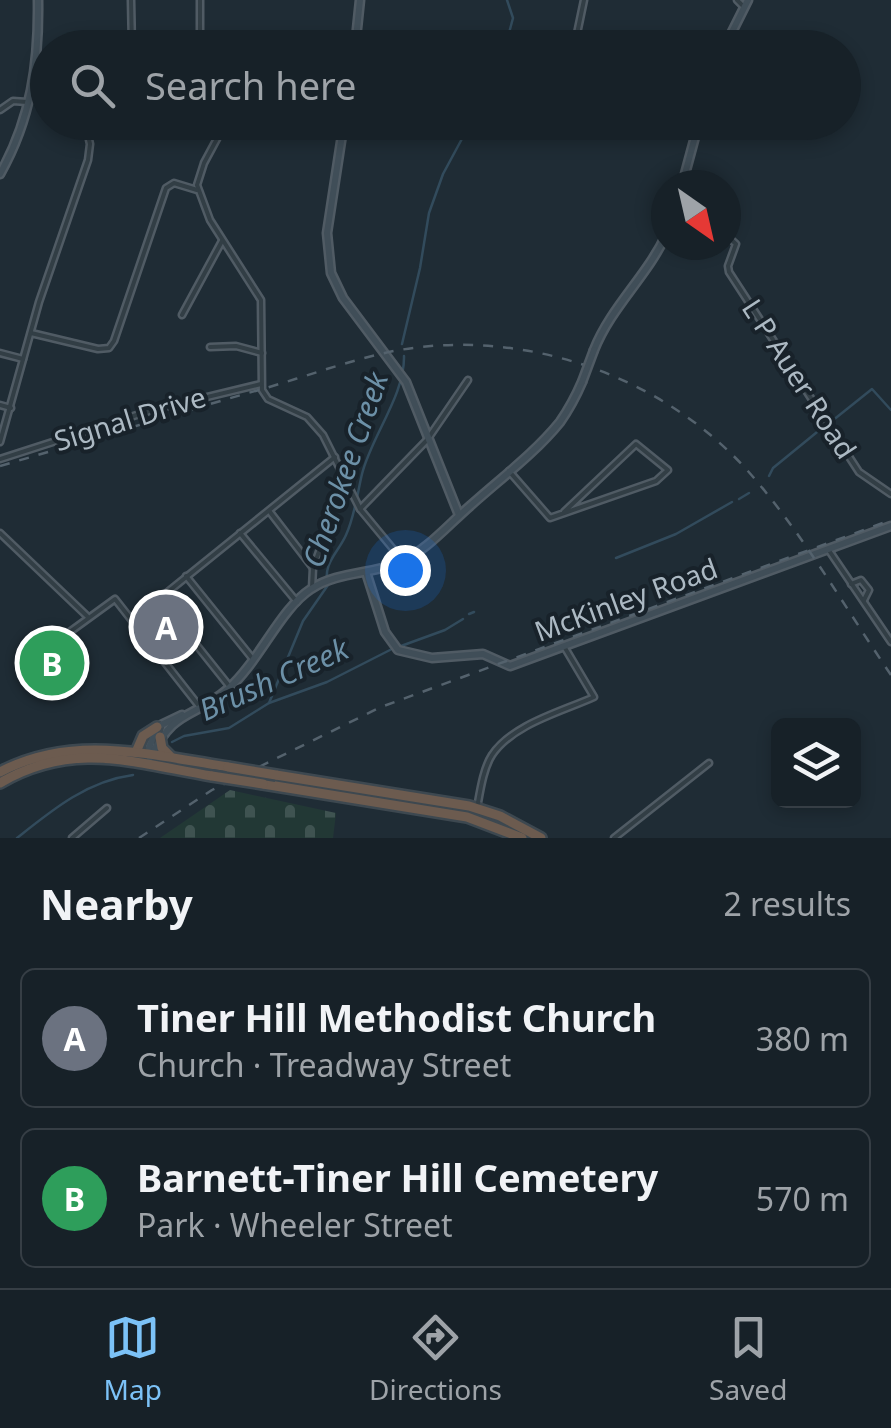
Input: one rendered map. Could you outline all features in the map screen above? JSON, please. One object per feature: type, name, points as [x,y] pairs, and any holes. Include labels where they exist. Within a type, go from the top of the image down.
[{"type":"highway","points":[[136,752],[143,736],[159,732],[162,748],[172,757]]},
{"type":"highway","points":[[0,772],[32,758],[70,749],[104,748],[136,752],[212,776],[477,808],[540,838]]},
{"type":"highway","points":[[0,784],[29,769],[69,758],[172,757],[276,775],[467,817],[522,838]]},
{"type":"street","points":[[38,0],[38,30]]},
{"type":"street","points":[[131,0],[132,30]]},
{"type":"street","points":[[200,0],[200,30]]},
{"type":"street","points":[[357,30],[360,0]]},
{"type":"street","points":[[578,30],[584,0]]},
{"type":"street","points":[[733,30],[746,4],[737,0]]},
{"type":"street","points":[[0,110],[13,100],[30,103],[0,174]]},
{"type":"street","points":[[0,442],[51,264],[88,160],[89,140]]},
{"type":"street","points":[[216,140],[204,163],[198,190],[222,241],[261,300],[261,384],[268,399],[307,417],[324,434],[358,506],[402,561]]},
{"type":"street","points":[[342,140],[327,233],[331,273],[343,298],[406,382],[459,516]]},
{"type":"street","points":[[686,170],[695,140]]},
{"type":"street","points":[[31,333],[98,350],[109,348],[166,188],[174,183],[198,190]]},
{"type":"street","points":[[182,316],[222,241]]},
{"type":"street","points":[[150,759],[159,732],[230,686],[312,588],[402,561],[420,551],[559,423],[582,382],[603,328],[652,260]]},
{"type":"street","name":"L P Auer Road","points":[[730,260],[729,272],[859,472],[891,494]]},
{"type":"street","points":[[210,347],[236,346],[262,353]]},
{"type":"street","points":[[0,352],[23,359]]},
{"type":"street","points":[[358,506],[428,440],[468,380]]},
{"type":"street","name":"Signal Drive","points":[[0,459],[150,411],[261,384]]},
{"type":"street","points":[[0,405],[11,408]]},
{"type":"street","points":[[509,471],[550,518],[656,481],[668,470],[636,444],[564,512]]},
{"type":"street","points":[[133,620],[336,456]]},
{"type":"street","points":[[269,510],[313,568]]},
{"type":"street","name":"McKinley Road","points":[[366,572],[385,632],[402,652],[432,658],[483,654],[510,666],[891,526]]},
{"type":"street","points":[[312,588],[313,568],[328,527]]},
{"type":"street","points":[[0,532],[87,616]]},
{"type":"street","points":[[240,533],[297,602]]},
{"type":"street","points":[[828,549],[891,642]]},
{"type":"street","points":[[186,576],[254,661]]},
{"type":"street","points":[[851,584],[861,580],[869,590],[863,600]]},
{"type":"street","points":[[159,598],[230,686]]},
{"type":"street","points":[[60,638],[115,599],[199,706]]},
{"type":"street","points":[[477,808],[489,760],[501,745],[523,730],[594,697],[564,647]]},
{"type":"street","points":[[614,838],[708,764]]},
{"type":"street","points":[[72,838],[106,808]]},
{"type":"green space","points":[[230,790],[336,813],[333,838],[160,838]]},
{"type":"waterway","name":"Cherokee Creek","points":[[507,0],[513,18],[510,30]]},
{"type":"waterway","name":"Cherokee Creek","points":[[402,344],[429,213],[461,140]]},
{"type":"waterway","name":"Cherokee Creek","points":[[269,703],[303,621],[328,585],[329,565],[349,527],[366,460],[399,386],[404,356]]},
{"type":"waterway","name":"Brush Creek","points":[[832,421],[872,389],[891,410]]},
{"type":"waterway","name":"Brush Creek","points":[[769,476],[773,468],[822,428]]},
{"type":"waterway","name":"Brush Creek","points":[[739,499],[749,493]]},
{"type":"waterway","name":"Brush Creek","points":[[616,558],[676,534],[732,502]]},
{"type":"waterway","name":"Brush Creek","points":[[469,614],[474,612]]},
{"type":"waterway","name":"Brush Creek","points":[[401,646],[463,619]]},
{"type":"waterway","name":"Brush Creek","points":[[172,742],[229,728],[269,703],[327,682],[390,650]]},
{"type":"waterway","name":"Brush Creek","points":[[17,838],[85,790],[133,775]]},
{"type":"railway","points":[[0,466],[394,351],[442,345],[539,353],[631,384],[712,436],[747,470],[786,518],[891,675]]},
{"type":"railway","points":[[139,838],[212,790],[381,707],[891,520]]},
{"type":"place","name":"Tiner Hill Methodist Church","points":[[166,627]]},
{"type":"place","name":"Barnett-Tiner Hill Cemetery","points":[[52,663]]}]
